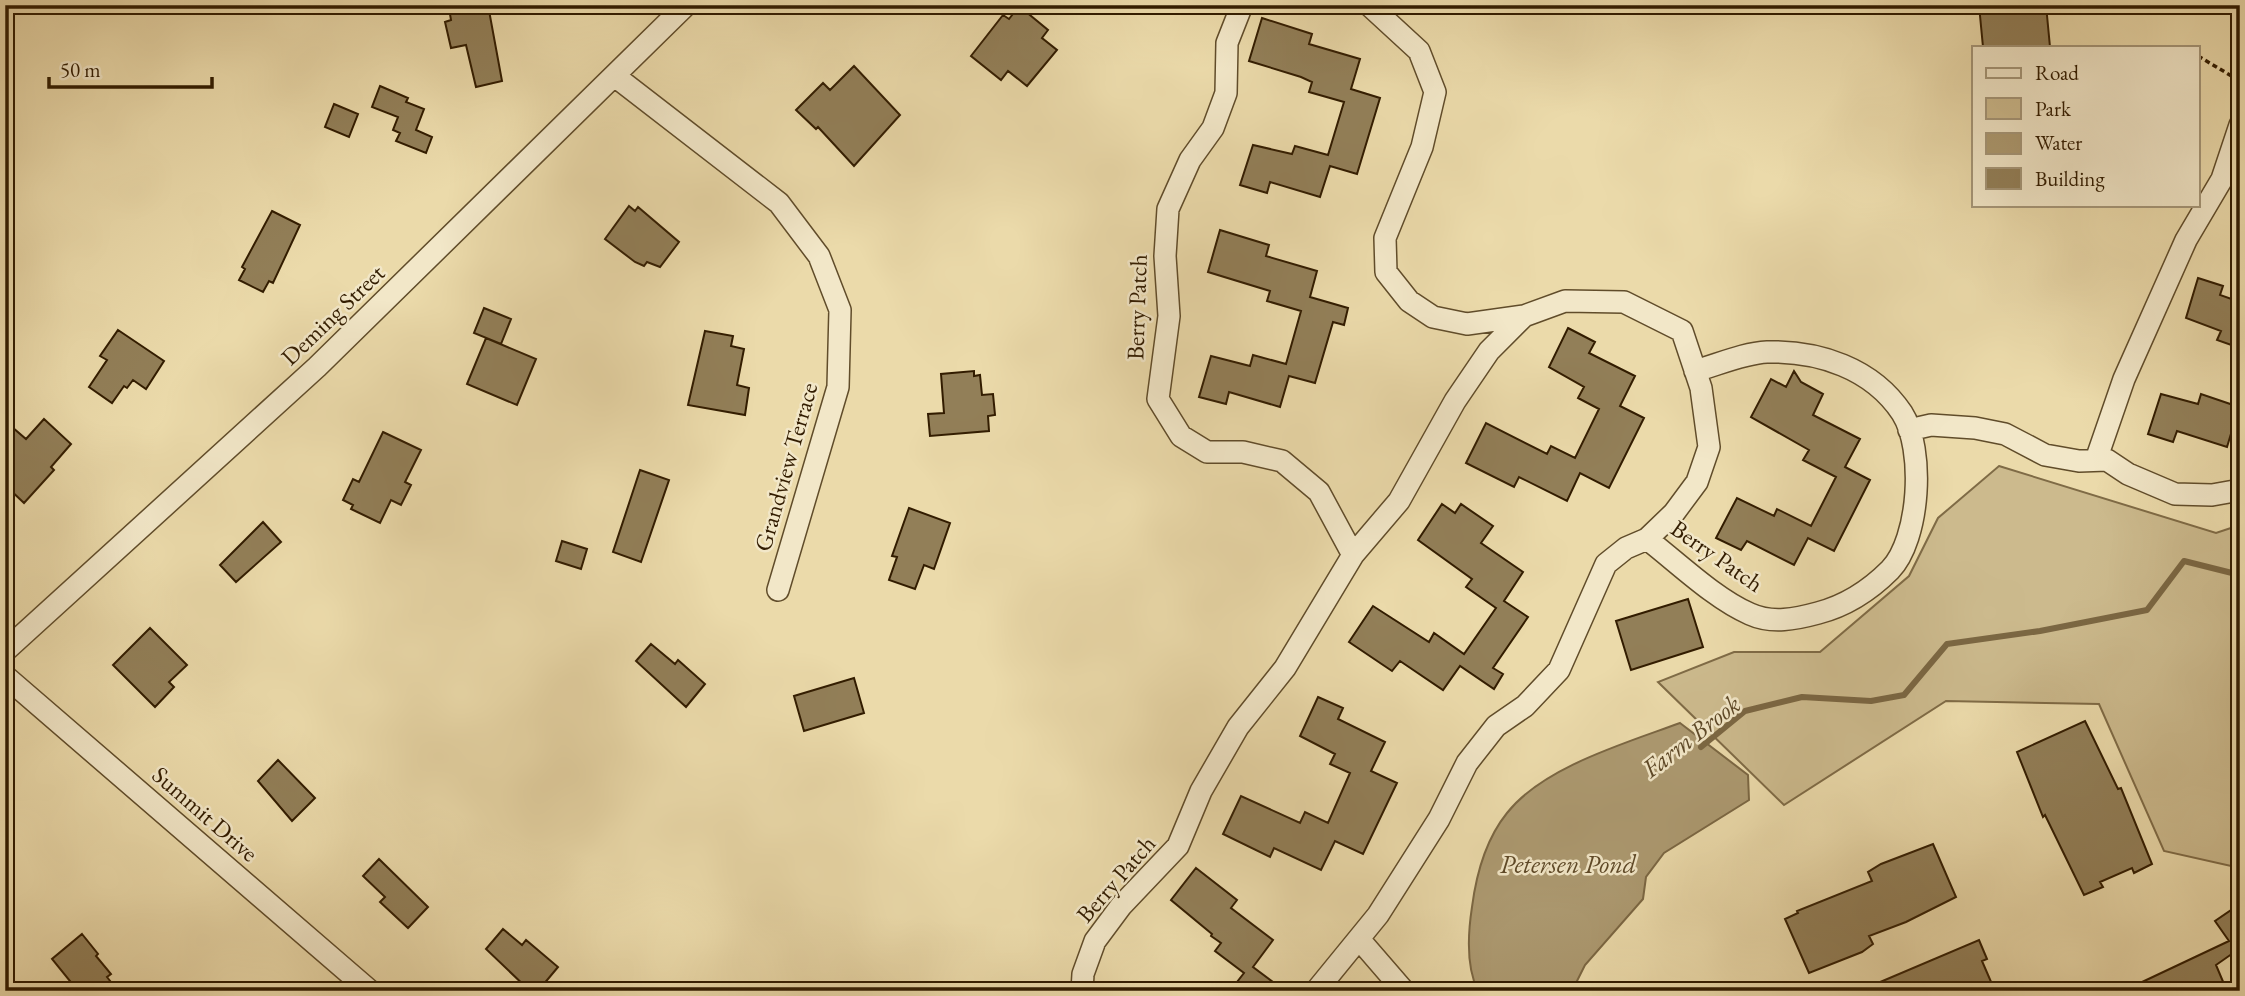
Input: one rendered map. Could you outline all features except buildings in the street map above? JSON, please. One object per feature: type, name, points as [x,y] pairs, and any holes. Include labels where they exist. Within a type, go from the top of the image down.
[{"type":"street","name":"Deming Street","points":[[5,651],[317,367],[616,77],[686,5]]},
{"type":"street","name":"Berry Patch","points":[[1242,5],[1227,43],[1226,93],[1213,128],[1190,160],[1168,209],[1165,256],[1169,316],[1158,399],[1181,436],[1207,452],[1243,452],[1282,461],[1319,492],[1353,555]]},
{"type":"street","name":"Berry Patch","points":[[1316,991],[1378,915],[1438,819],[1467,763],[1496,726],[1525,706],[1559,670],[1605,564],[1626,548],[1647,539],[1674,513],[1697,482],[1709,447],[1701,388],[1682,331],[1625,302],[1565,300],[1524,316],[1467,324],[1433,317],[1409,301],[1386,272],[1385,238],[1422,147],[1435,92],[1419,51],[1369,5]]},
{"type":"street","name":"Grandview Terrace","points":[[616,77],[779,204],[819,256],[840,310],[838,387],[778,590]]},
{"type":"street","points":[[2096,460],[2129,368],[2186,240],[2222,179],[2240,125]]},
{"type":"street","name":"Berry Patch","points":[[1082,991],[1083,974],[1095,941],[1121,906],[1178,846],[1201,790],[1238,727],[1284,668],[1353,555],[1399,501],[1455,401],[1489,351],[1524,316]]},
{"type":"street","name":"Berry Patch","points":[[1647,539],[1751,615],[1778,620],[1834,609],[1861,594],[1892,568],[1908,533],[1917,494],[1916,450],[1903,414],[1880,387],[1849,367],[1815,357],[1764,352],[1695,371]]},
{"type":"street","points":[[1909,430],[1931,425],[1975,428],[2005,434],[2045,455],[2079,461],[2107,460],[2128,474],[2175,494],[2212,495],[2240,490]]},
{"type":"street","name":"Summit Drive","points":[[5,676],[370,991]]},
{"type":"street","points":[[1359,939],[1404,991]]},
{"type":"path","points":[[2200,57],[2240,81]]},
{"type":"green space","points":[[1999,466],[2216,533],[2240,525],[2240,868],[2164,851],[2099,704],[1946,701],[1784,805],[1658,682],[1734,652],[1820,652],[1909,576],[1938,518]]},
{"type":"water","name":"Petersen Pond","points":[[1680,723],[1748,775],[1749,800],[1664,853],[1646,877],[1643,899],[1585,965],[1572,991],[1478,991],[1471,971],[1469,950],[1474,895],[1488,846],[1507,813],[1542,782],[1563,770],[1611,748]]},
{"type":"waterway","name":"Farm Brook","points":[[1701,747],[1745,711],[1802,697],[1871,701],[1904,695],[1947,644],[2040,631],[2147,610],[2184,561],[2240,575]]}]
